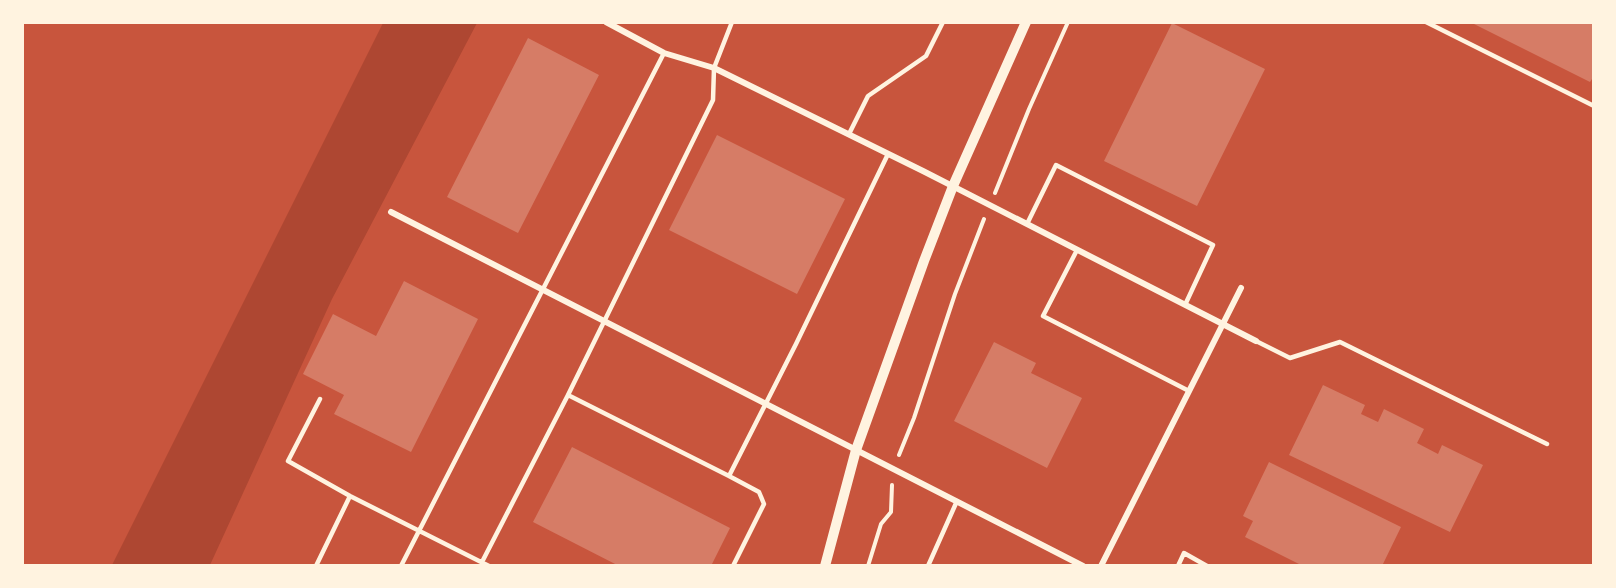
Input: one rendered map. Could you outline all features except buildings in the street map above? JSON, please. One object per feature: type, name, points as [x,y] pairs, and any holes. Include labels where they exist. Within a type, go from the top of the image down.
[{"type":"street","points":[[606,22],[664,53],[714,68],[888,153],[1256,341]]},
{"type":"street","points":[[825,566],[856,450],[953,186],[1026,22]]},
{"type":"street","points":[[390,212],[1083,566]]},
{"type":"street","points":[[1101,566],[1241,288]]},
{"type":"lane","points":[[482,562],[605,322],[713,100],[714,68],[732,22]]},
{"type":"lane","points":[[849,134],[868,96],[926,56],[943,22]]},
{"type":"lane","points":[[1426,22],[1593,106]]},
{"type":"lane","points":[[401,566],[664,53]]},
{"type":"lane","points":[[729,476],[888,153]]},
{"type":"lane","points":[[1027,224],[1056,165],[1182,229],[1213,246],[1185,305]]},
{"type":"lane","points":[[1077,250],[1043,316],[1189,391]]},
{"type":"lane","points":[[1256,341],[1290,358],[1340,342],[1547,444]]},
{"type":"lane","points":[[568,395],[759,492],[764,504],[732,566]]},
{"type":"lane","points":[[320,399],[288,461],[350,496],[489,566]]},
{"type":"lane","points":[[315,566],[350,496]]},
{"type":"lane","points":[[928,566],[957,501]]},
{"type":"lane","points":[[1178,566],[1184,553],[1207,566]]},
{"type":"path","points":[[868,566],[881,524],[891,512],[894,469],[914,418],[955,294],[1029,109],[1068,22]]},
{"type":"shaded area","points":[[383,23],[477,23],[332,299],[210,565],[112,565]]}]
